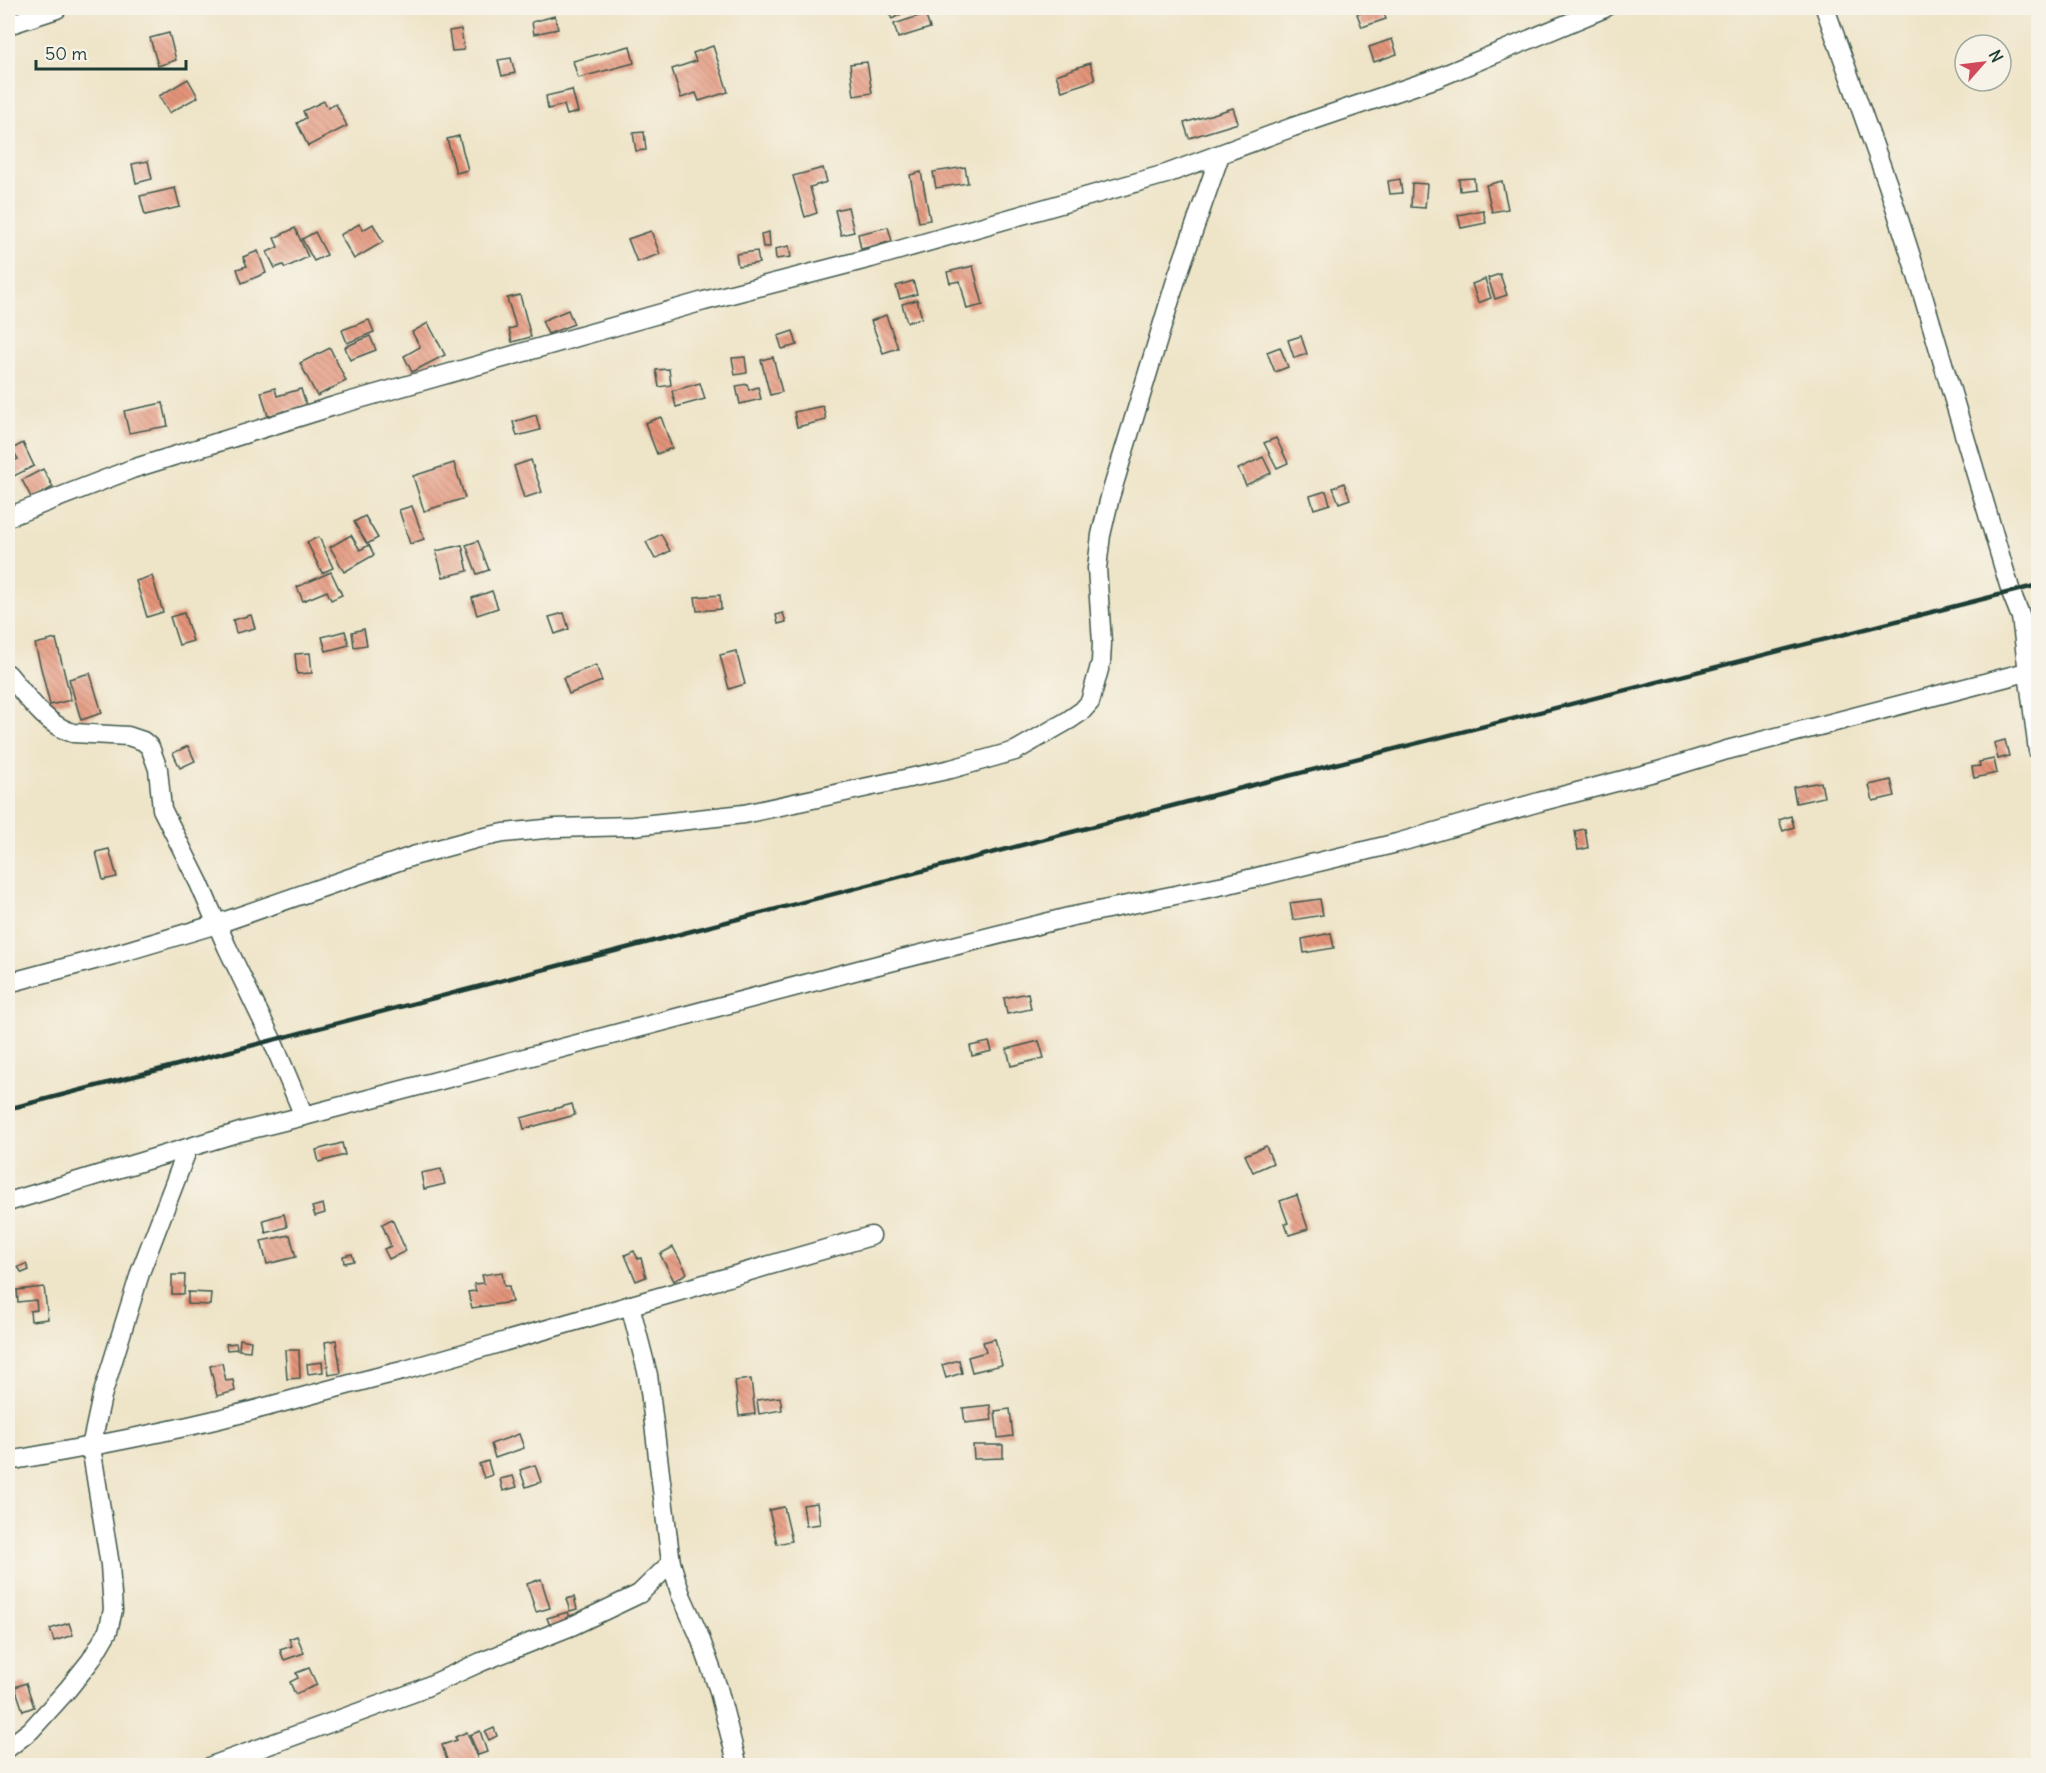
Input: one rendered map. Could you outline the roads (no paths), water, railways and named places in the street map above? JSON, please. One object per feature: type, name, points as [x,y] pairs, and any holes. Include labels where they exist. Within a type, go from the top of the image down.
[{"type":"street","points":[[8,518],[132,469],[334,406],[693,304],[871,258],[1166,174],[1303,123],[1437,78],[1605,8]]},
{"type":"street","points":[[1825,8],[1916,269],[2021,618],[2034,670],[2038,751]]},
{"type":"street","points":[[8,25],[57,9]]},
{"type":"street","points":[[8,982],[113,955],[217,924],[413,856],[504,833],[555,828],[633,826],[744,814],[951,769],[1015,751],[1082,711],[1090,702],[1101,662],[1102,643],[1097,568],[1101,535],[1110,497],[1177,277],[1220,155]]},
{"type":"street","points":[[8,1202],[304,1116],[862,969],[1035,926],[1224,885],[1397,843],[1727,750],[2034,670]]},
{"type":"street","points":[[8,674],[47,717],[66,731],[128,736],[143,741],[150,747],[158,769],[162,809],[272,1040],[304,1116]]},
{"type":"street","points":[[8,1748],[31,1730],[68,1689],[91,1660],[108,1631],[113,1610],[110,1565],[91,1447],[102,1396],[141,1270],[188,1148]]},
{"type":"street","points":[[8,1461],[91,1447],[234,1415],[329,1388],[402,1371],[871,1236]]},
{"type":"street","points":[[630,1305],[648,1375],[671,1563],[681,1595],[699,1635],[718,1688],[738,1766]]},
{"type":"street","points":[[211,1766],[415,1692],[481,1662],[572,1626],[639,1594],[671,1563]]},
{"type":"railway","points":[[8,1109],[1214,795],[2038,585]]}]
